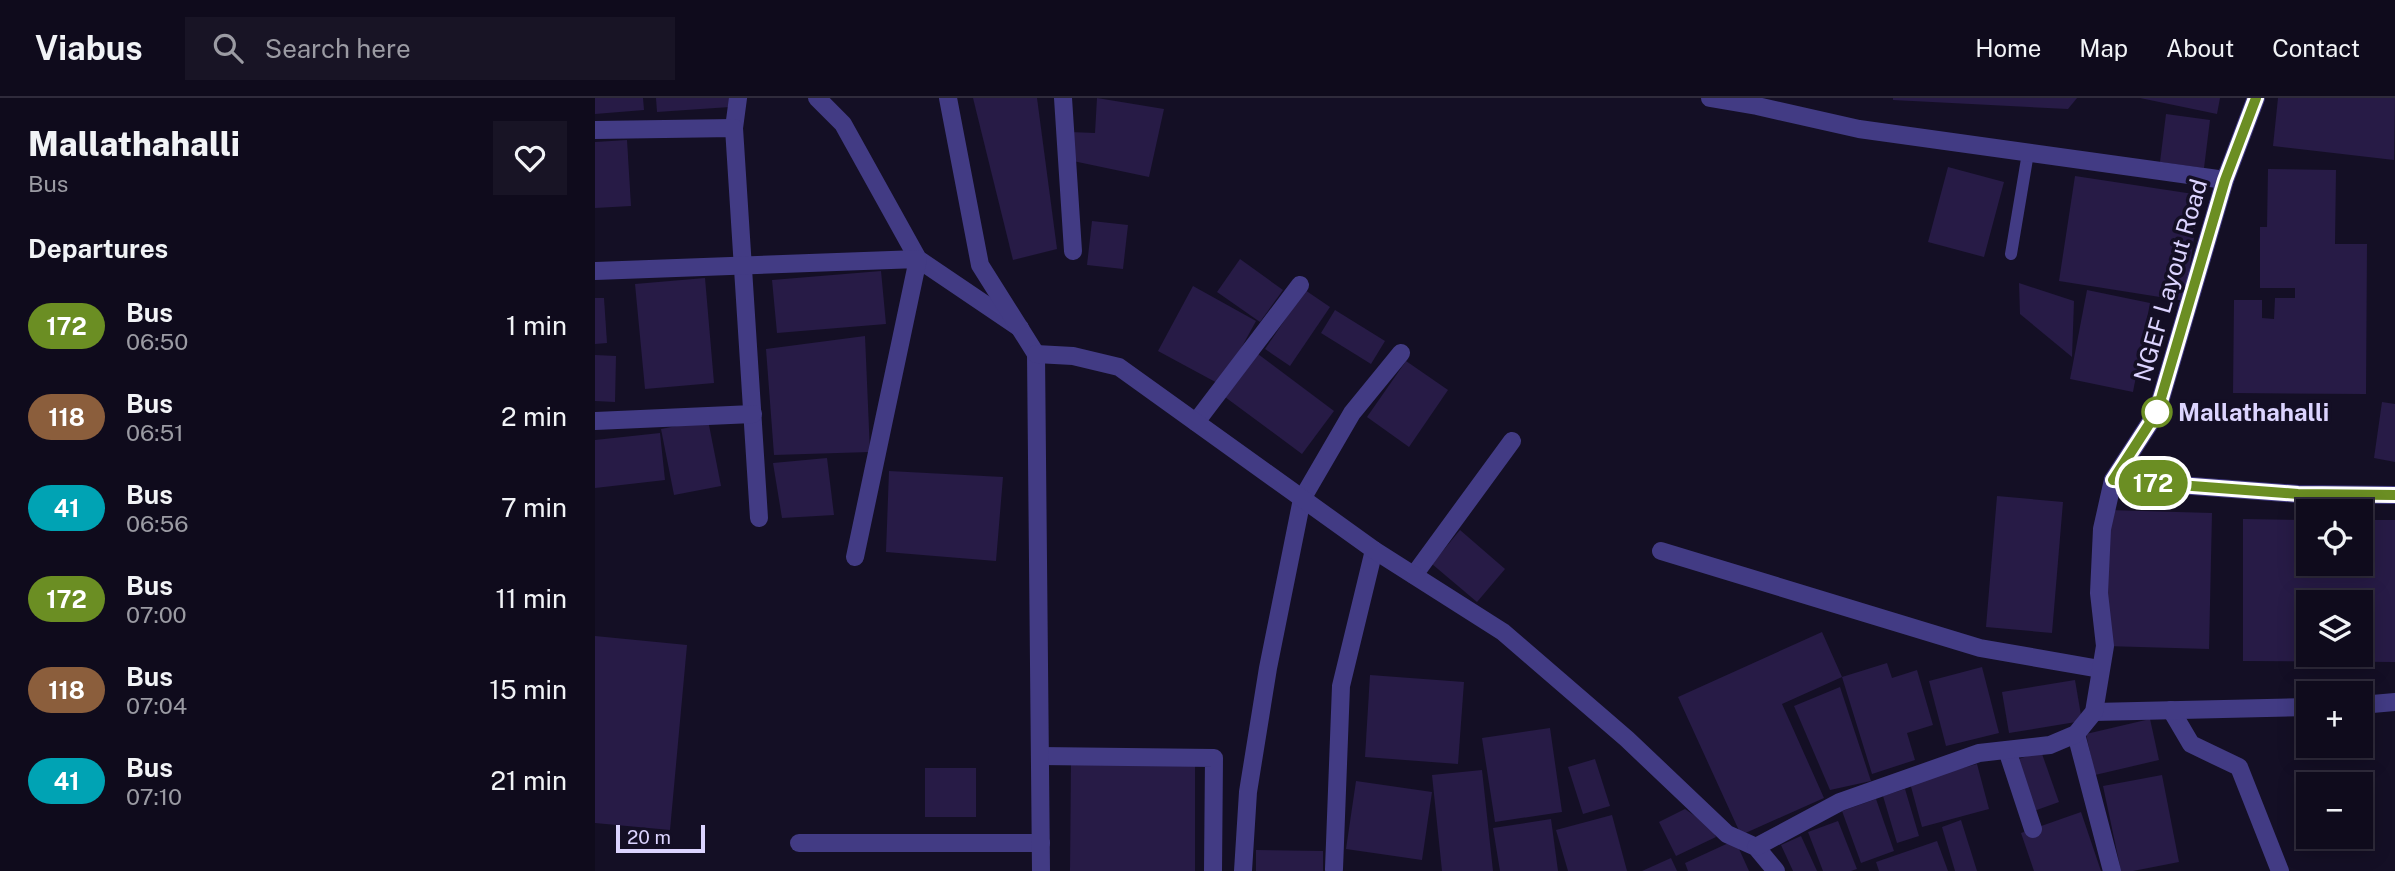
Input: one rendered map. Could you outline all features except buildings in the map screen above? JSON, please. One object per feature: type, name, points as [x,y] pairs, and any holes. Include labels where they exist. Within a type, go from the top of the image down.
[{"type":"street","points":[[738,98],[734,128],[759,518]]},
{"type":"street","points":[[817,98],[843,124],[918,259],[1020,328]]},
{"type":"street","points":[[948,98],[980,265],[1035,354],[1041,871]]},
{"type":"street","points":[[1063,98],[1073,251]]},
{"type":"street","points":[[1710,98],[1757,102],[1859,129],[2225,180]]},
{"type":"street","name":"NGEF Layout Road","points":[[2113,480],[2157,412],[2225,180],[2256,98]]},
{"type":"street","points":[[595,130],[734,128]]},
{"type":"street","points":[[595,271],[918,259]]},
{"type":"street","points":[[856,557],[918,259]]},
{"type":"street","points":[[1196,422],[1300,285]]},
{"type":"street","points":[[1243,871],[1248,792],[1268,668],[1302,499],[1352,413],[1401,353]]},
{"type":"street","points":[[1035,354],[1073,356],[1119,367],[1374,550],[1503,632],[1627,739],[1727,834],[1756,846],[1776,871]]},
{"type":"street","points":[[595,421],[753,414]]},
{"type":"street","points":[[1414,575],[1513,441]]},
{"type":"street","points":[[1756,846],[1840,802],[1979,753],[2050,745],[2076,734],[2094,712],[2105,646],[2099,593],[2102,530],[2113,480],[2298,494],[2395,495]]},
{"type":"street","points":[[1333,870],[1341,686],[1374,550]]},
{"type":"street","points":[[1661,551],[1980,648],[2100,669]]},
{"type":"street","points":[[2373,704],[2395,702]]},
{"type":"street","points":[[2094,712],[2296,707]]},
{"type":"street","points":[[2171,710],[2191,744],[2239,767],[2280,871]]},
{"type":"street","points":[[2076,734],[2112,871]]},
{"type":"street","points":[[2007,750],[2033,829]]},
{"type":"street","points":[[1040,756],[1214,758],[1213,871]]},
{"type":"street","points":[[799,843],[1041,843]]},
{"type":"lane","points":[[2011,254],[2028,153]]},
{"type":"bus line","name":"172","points":[[2256,98],[2225,180],[2157,412],[2113,480],[2298,494],[2395,495]]},
{"type":"place","name":"Mallathahalli","points":[[2157,412]]}]
